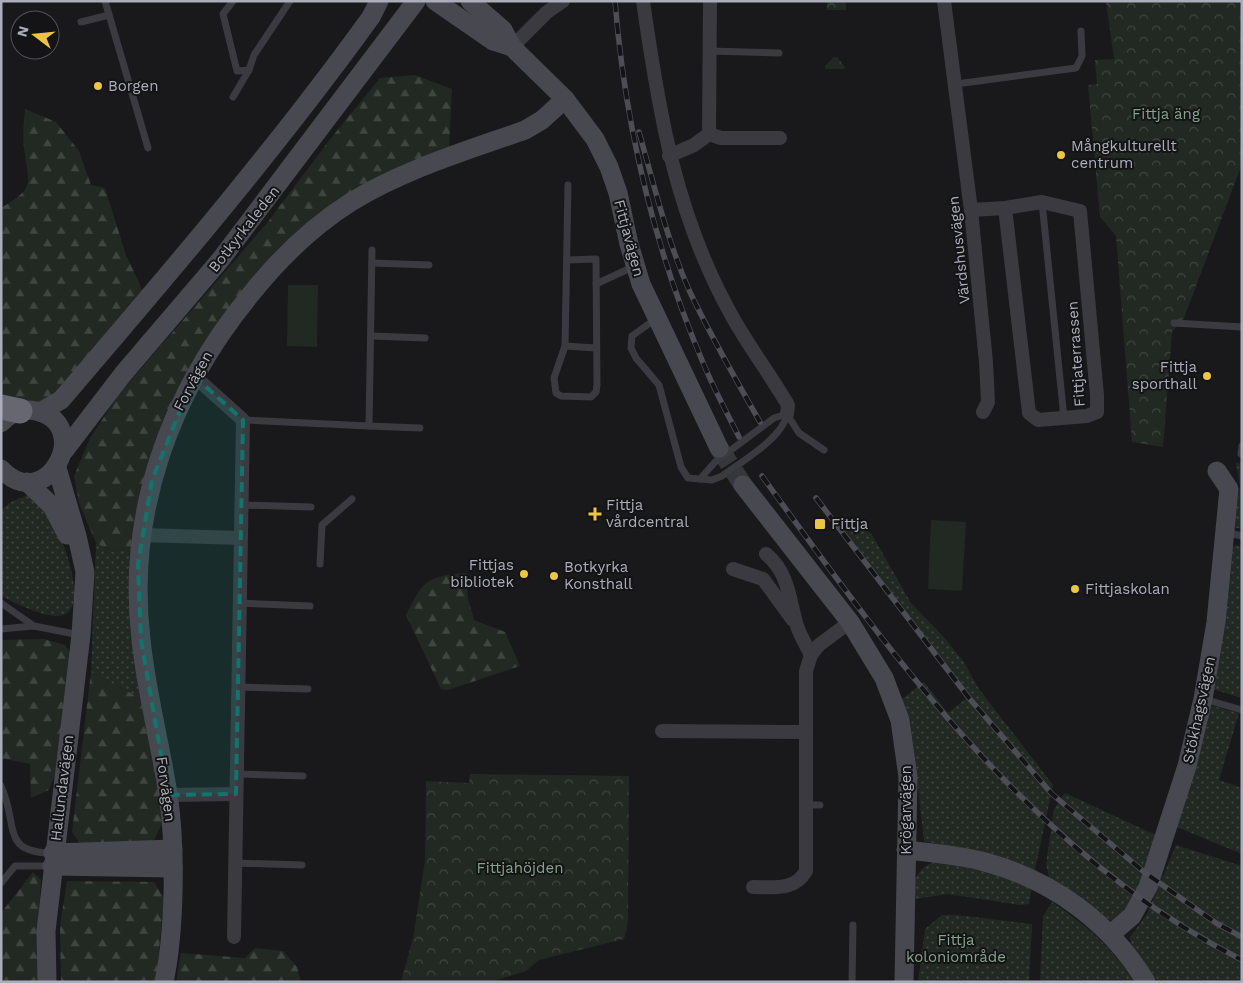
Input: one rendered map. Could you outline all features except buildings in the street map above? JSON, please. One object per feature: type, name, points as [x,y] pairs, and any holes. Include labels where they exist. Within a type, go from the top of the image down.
[{"type":"street","name":"Botkyrkaleden","points":[[16,413],[61,400],[195,243],[305,106],[371,16],[379,1]]},
{"type":"street","name":"Botkyrkaleden","points":[[60,459],[123,374],[221,259],[416,1]]},
{"type":"street","name":"Fittjavägen","points":[[435,1],[494,41],[512,47]]},
{"type":"street","name":"Fittjavägen","points":[[470,1],[503,30],[512,47],[565,99],[595,139],[609,167],[636,266],[657,318],[719,448]]},
{"type":"street","points":[[512,47],[547,12],[563,1]]},
{"type":"street","points":[[643,1],[658,104],[669,156],[688,219],[710,272],[733,319],[788,405],[787,414]]},
{"type":"street","points":[[709,134],[710,1]]},
{"type":"street","name":"Värdshusvägen","points":[[944,1],[971,210],[986,362],[988,402],[983,412]]},
{"type":"street","name":"Forvägen","points":[[164,982],[169,959],[172,849],[168,794],[141,640],[138,590],[141,535],[152,480],[161,450],[194,376],[230,318],[268,272],[325,220],[370,190],[403,174],[525,130],[542,120],[565,99]]},
{"type":"street","points":[[669,156],[694,145],[709,134]]},
{"type":"street","points":[[709,134],[721,138],[780,138]]},
{"type":"street","name":"Fittjaterrassen","points":[[971,210],[1005,208],[1042,202],[1080,211],[1097,412],[1087,416],[1038,420],[1028,413],[1005,208]]},
{"type":"street","points":[[194,376],[244,420],[237,687],[234,937]]},
{"type":"street","name":"Hallundavägen","points":[[16,413],[49,417],[61,432],[60,459],[85,572],[82,594],[81,636],[46,931],[46,982]]},
{"type":"street","points":[[11,480],[39,480],[60,459]]},
{"type":"street","name":"Stökhagsvägen","points":[[1111,934],[1132,916],[1148,887],[1187,766],[1203,699],[1233,534],[1229,489],[1217,471]]},
{"type":"street","name":"Hallundavägen","points":[[11,480],[52,506],[68,537],[82,594]]},
{"type":"street","name":"Krögarvägen","points":[[743,485],[850,622],[884,678],[900,720],[908,777],[904,982]]},
{"type":"street","points":[[141,535],[241,538]]},
{"type":"street","points":[[766,554],[774,561],[785,578],[797,627]]},
{"type":"street","points":[[733,569],[763,578],[797,627],[811,654]]},
{"type":"street","points":[[753,887],[790,886],[806,871],[814,805],[806,732],[806,671],[811,654],[819,645],[850,622]]},
{"type":"street","points":[[662,730],[806,732]]},
{"type":"street","points":[[168,794],[236,794]]},
{"type":"street","points":[[53,860],[172,849]]},
{"type":"street","points":[[906,850],[966,858],[1033,879],[1055,891],[1111,934],[1146,982]]},
{"type":"street","points":[[53,860],[172,868]]},
{"type":"lane","points":[[105,1],[148,148]]},
{"type":"lane","points":[[234,1],[223,14],[237,71],[249,70]]},
{"type":"lane","points":[[233,97],[249,70],[254,55],[290,1]]},
{"type":"lane","points":[[81,22],[110,15]]},
{"type":"lane","points":[[956,84],[1076,68],[1082,56],[1081,31]]},
{"type":"lane","points":[[709,50],[779,53]]},
{"type":"lane","points":[[567,260],[596,259],[596,392],[591,397],[561,396],[556,393],[554,386],[554,378],[565,346],[568,184]]},
{"type":"lane","points":[[1042,202],[1064,418]]},
{"type":"lane","points":[[369,426],[372,250]]},
{"type":"lane","points":[[372,263],[429,265]]},
{"type":"lane","points":[[596,284],[636,266]]},
{"type":"lane","points":[[657,318],[632,336],[631,348],[636,358],[659,385],[681,467],[688,478],[712,480],[722,476],[778,433],[786,422],[787,414]]},
{"type":"lane","points":[[1174,323],[1242,326]]},
{"type":"lane","points":[[372,336],[425,338]]},
{"type":"lane","points":[[565,346],[596,348]]},
{"type":"lane","points":[[787,414],[799,433],[824,450]]},
{"type":"lane","points":[[700,479],[715,462],[774,418],[787,414]]},
{"type":"lane","points":[[244,420],[420,428]]},
{"type":"lane","points":[[1241,454],[1242,446]]},
{"type":"lane","points":[[320,564],[322,525],[352,500]]},
{"type":"lane","points":[[242,504],[311,507]]},
{"type":"lane","points":[[1,603],[34,626]]},
{"type":"lane","points":[[239,603],[310,606]]},
{"type":"lane","points":[[1,629],[34,626],[81,636]]},
{"type":"lane","points":[[237,687],[308,689]]},
{"type":"lane","points":[[1203,699],[1242,710]]},
{"type":"lane","points":[[236,774],[303,776]]},
{"type":"lane","points":[[1,786],[5,793],[11,836],[16,846],[24,851],[53,860]]},
{"type":"lane","points":[[1,883],[15,866],[53,860]]},
{"type":"lane","points":[[235,863],[302,866]]},
{"type":"lane","points":[[852,982],[853,926]]},
{"type":"highlighted area","points":[[194,376],[243,420],[236,794],[168,795],[141,640],[138,565],[152,480]]},
{"type":"green space","points":[[827,1],[846,1],[846,10],[827,10]]},
{"type":"green space","name":"Fittja äng","points":[[1106,1],[1242,1],[1242,164],[1184,318],[1172,332],[1163,447],[1132,442],[1116,236],[1100,217],[1088,85],[1097,84],[1095,60],[1114,59]]},
{"type":"green space","points":[[834,57],[837,57],[845,67],[844,69],[825,69],[825,66]]},
{"type":"green space","points":[[415,75],[452,89],[449,149],[265,264],[238,296],[193,360],[174,396],[159,434],[136,518],[131,548],[113,552],[96,543],[79,503],[74,476],[90,438],[120,393],[267,223],[331,138],[380,78]]},
{"type":"green space","points":[[25,109],[56,122],[79,151],[91,185],[105,188],[126,255],[144,293],[59,395],[34,404],[1,399],[1,208],[20,195],[28,184],[23,139]]},
{"type":"green space","points":[[288,285],[318,285],[317,347],[287,346]]},
{"type":"green space","points":[[1236,463],[1242,463],[1242,529],[1233,527],[1240,486]]},
{"type":"green space","points":[[27,495],[38,499],[41,503],[58,531],[66,552],[73,581],[74,595],[72,606],[66,614],[55,616],[41,613],[1,596],[1,510],[11,502]]},
{"type":"green space","points":[[931,520],[966,522],[962,591],[928,589]]},
{"type":"green space","points":[[848,526],[871,533],[911,603],[942,635],[963,661],[979,689],[1053,785],[1035,870],[1014,862],[924,841],[910,719],[902,699],[924,682],[948,713],[970,695],[844,531]]},
{"type":"green space","points":[[96,543],[113,552],[131,548],[129,600],[140,698],[91,672]]},
{"type":"green space","points":[[1236,545],[1242,547],[1242,698],[1212,689],[1231,548]]},
{"type":"green space","points":[[466,573],[468,599],[474,620],[505,632],[520,666],[448,690],[441,689],[406,615],[417,594],[428,582],[443,576]]},
{"type":"green space","points":[[44,639],[65,645],[72,656],[56,773],[49,790],[31,798],[30,764],[1,758],[1,640]]},
{"type":"green space","points":[[91,672],[140,698],[156,765],[162,824],[154,840],[145,844],[80,844],[72,832]]},
{"type":"green space","points":[[1213,706],[1239,713],[1219,780],[1242,788],[1242,854],[1177,827],[1208,708]]},
{"type":"green space","name":"Fittjahöjden","points":[[470,774],[629,776],[628,923],[624,939],[539,960],[526,971],[490,982],[401,982],[413,938],[425,861],[426,781],[469,783]]},
{"type":"green space","points":[[1065,793],[1160,837],[1153,860],[1124,915],[1111,921],[1050,881],[1046,864],[1054,809]]},
{"type":"green space","points":[[1176,845],[1242,866],[1242,982],[1158,982],[1132,948],[1130,937],[1147,914]]},
{"type":"green space","points":[[934,862],[1008,878],[1032,887],[1029,904],[1019,905],[948,894],[914,899],[915,881],[919,872]]},
{"type":"green space","points":[[33,872],[41,880],[38,926],[39,982],[1,982],[1,913]]},
{"type":"green space","points":[[67,881],[154,882],[164,898],[156,982],[61,982],[60,926]]},
{"type":"green space","points":[[1052,902],[1077,920],[1097,938],[1116,957],[1136,982],[1040,982],[1043,916]]},
{"type":"green space","name":"Fittja koloniområde","points":[[942,915],[1032,924],[1029,982],[918,982],[925,929]]},
{"type":"green space","points":[[255,948],[283,951],[297,967],[301,982],[176,982],[181,953],[245,958]]},
{"type":"tunnel","points":[[719,448],[743,485]]},
{"type":"railway","points":[[615,1],[626,94],[645,187],[657,232],[671,277],[708,374],[739,437]]},
{"type":"railway","points":[[639,132],[667,232],[681,271],[714,340],[760,422]]},
{"type":"railway","points":[[762,476],[812,545],[917,682],[974,748],[1034,809],[1098,866],[1167,917],[1242,960]]},
{"type":"railway","points":[[816,498],[969,698],[1052,794],[1144,872],[1216,923],[1242,937]]},
{"type":"place","name":"Borgen","points":[[98,86]]},
{"type":"place","name":"Mångkulturellt centrum","points":[[1061,155]]},
{"type":"place","name":"Fittja sporthall","points":[[1207,376]]},
{"type":"place","name":"Fittja vårdcentral","points":[[595,514]]},
{"type":"place","name":"Fittja","points":[[820,524]]},
{"type":"place","name":"Fittjas bibliotek","points":[[524,574]]},
{"type":"place","name":"Botkyrka Konsthall","points":[[554,576]]},
{"type":"place","name":"Fittjaskolan","points":[[1075,589]]}]
